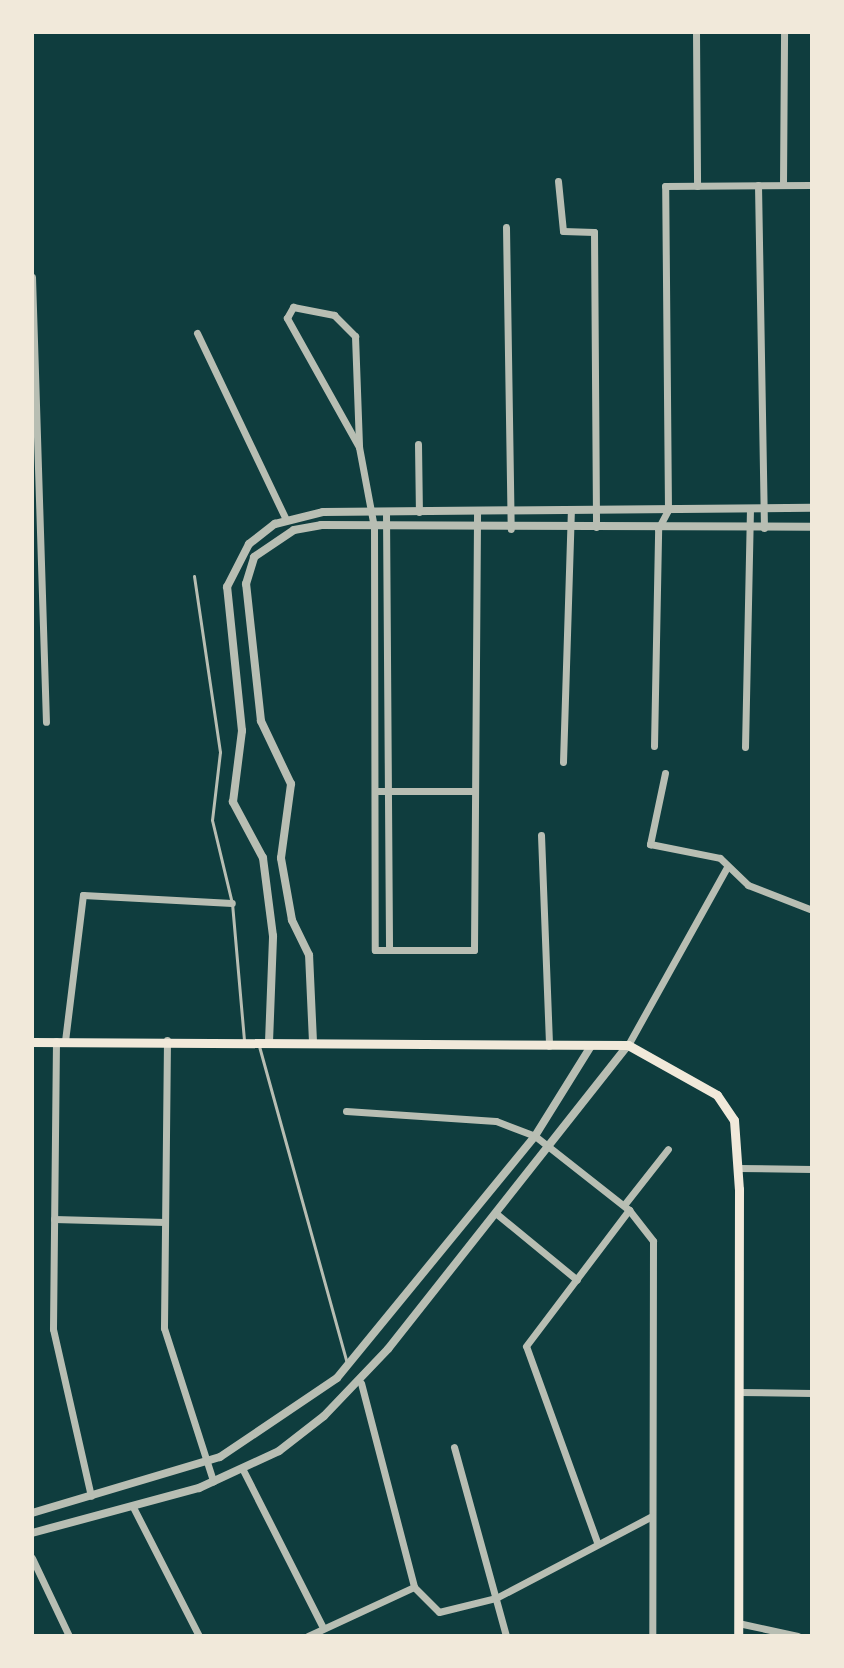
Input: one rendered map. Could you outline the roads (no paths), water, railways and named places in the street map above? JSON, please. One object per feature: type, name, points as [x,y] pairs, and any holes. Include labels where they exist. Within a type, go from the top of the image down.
[{"type":"main road","points":[[32,1042],[167,1040],[628,1045],[717,1095],[734,1120],[738,1168],[738,1636]]},
{"type":"street","points":[[696,32],[697,186]]},
{"type":"street","points":[[783,185],[784,32]]},
{"type":"street","points":[[558,181],[563,231],[594,232],[596,527]]},
{"type":"street","points":[[758,185],[764,528]]},
{"type":"street","points":[[654,746],[658,529],[668,510],[665,186],[812,185]]},
{"type":"street","points":[[506,227],[511,529]]},
{"type":"street","points":[[32,277],[43,528],[46,722]]},
{"type":"street","points":[[359,447],[287,318],[293,307],[334,315],[355,336],[359,447],[374,527],[375,950],[474,950],[477,512]]},
{"type":"street","points":[[197,333],[286,520]]},
{"type":"street","points":[[418,444],[419,512]]},
{"type":"street","points":[[269,1042],[273,936],[263,858],[233,802],[242,731],[227,587],[249,544],[286,520],[372,513],[812,508]]},
{"type":"street","points":[[745,747],[750,509]]},
{"type":"street","points":[[563,762],[571,512]]},
{"type":"street","points":[[386,513],[389,950]]},
{"type":"street","points":[[313,1042],[309,955],[292,920],[281,858],[291,784],[261,721],[246,584],[254,557],[294,530],[387,526],[478,531],[570,527],[812,527]]},
{"type":"street","points":[[32,528],[43,528]]},
{"type":"street","points":[[665,773],[650,844],[720,858],[748,885],[812,910]]},
{"type":"street","points":[[375,791],[473,791]]},
{"type":"street","points":[[541,835],[549,1046]]},
{"type":"street","points":[[32,1533],[133,1507],[213,1481],[242,1468],[279,1451],[361,1383],[553,1147],[628,1045],[727,867]]},
{"type":"street","points":[[91,1496],[53,1329],[60,1041],[83,895],[232,903]]},
{"type":"street","points":[[167,1040],[164,1328],[213,1481]]},
{"type":"street","points":[[32,1513],[205,1463],[283,1421],[348,1366],[373,1336],[535,1136],[591,1046]]},
{"type":"street","points":[[346,1111],[496,1121],[535,1136],[553,1147],[626,1208],[653,1241],[652,1636]]},
{"type":"street","points":[[597,1542],[526,1346],[577,1280],[668,1149]]},
{"type":"street","points":[[738,1168],[812,1169]]},
{"type":"street","points":[[498,1215],[577,1280]]},
{"type":"street","points":[[54,1219],[165,1222]]},
{"type":"street","points":[[373,1336],[388,1349]]},
{"type":"street","points":[[361,1383],[414,1587],[439,1612],[496,1598],[597,1542],[652,1516]]},
{"type":"street","points":[[738,1392],[812,1393]]},
{"type":"street","points":[[454,1447],[506,1636]]},
{"type":"street","points":[[242,1468],[323,1628]]},
{"type":"street","points":[[133,1507],[199,1636]]},
{"type":"street","points":[[32,1558],[69,1636]]},
{"type":"street","points":[[308,1636],[414,1587]]},
{"type":"street","points":[[738,1623],[798,1636]]},
{"type":"lane","points":[[194,576],[220,752],[212,820],[232,903],[244,1041]]},
{"type":"lane","points":[[258,1041],[348,1366]]}]
